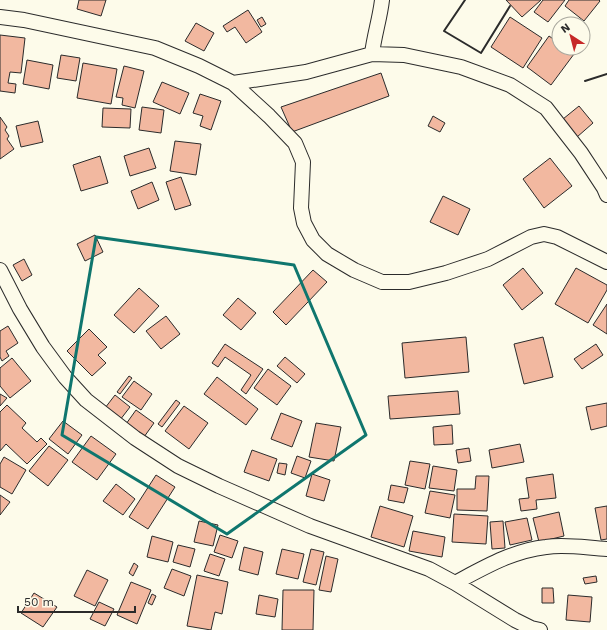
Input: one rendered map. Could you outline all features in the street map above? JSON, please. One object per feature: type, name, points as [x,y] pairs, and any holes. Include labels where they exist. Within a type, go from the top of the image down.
[{"type":"street","points":[[372,54],[374,36],[380,18],[382,0]]},
{"type":"street","points":[[0,17],[24,20],[155,48],[233,82],[295,143],[302,162],[301,208],[304,223],[313,240],[327,254],[354,270],[382,282],[409,282],[446,273],[488,259],[531,237],[544,234],[557,237],[607,262]]},
{"type":"street","points":[[233,82],[306,72],[372,54],[404,55],[461,67],[510,85],[546,108],[581,153],[607,195]]},
{"type":"street","points":[[0,270],[20,309],[43,347],[65,376],[86,400],[135,438],[178,466],[218,486],[310,526],[429,570],[455,583],[515,620],[531,628],[540,630]]},
{"type":"street","points":[[455,583],[497,560],[515,553],[546,546],[607,549]]},
{"type":"highlighted area","points":[[96,237],[294,265],[366,435],[227,534],[62,435]]},
{"type":"building","points":[[79,0],[106,0],[101,16],[77,9]]},
{"type":"building","points":[[506,0],[541,0],[522,17]]},
{"type":"building","points":[[543,0],[565,0],[553,16],[551,16],[548,22],[534,12]]},
{"type":"building","points":[[569,0],[600,1],[588,16],[578,16],[565,6]]},
{"type":"building","points":[[248,10],[262,32],[246,43],[235,27],[227,32],[223,26]]},
{"type":"building","points":[[262,17],[266,24],[261,27],[257,20]]},
{"type":"building","points":[[510,17],[542,38],[523,68],[491,47]]},
{"type":"building","points":[[196,23],[214,33],[204,51],[185,41]]},
{"type":"building","points":[[0,35],[25,38],[21,73],[10,72],[8,83],[16,84],[15,93],[0,91]]},
{"type":"building","points":[[549,36],[551,37],[551,56],[573,56],[551,85],[527,67]]},
{"type":"building","points":[[61,55],[80,58],[76,81],[57,78]]},
{"type":"building","points":[[27,60],[53,65],[49,89],[23,84]]},
{"type":"building","points":[[83,63],[117,69],[111,104],[77,98]]},
{"type":"building","points":[[124,66],[144,71],[135,108],[122,105],[123,98],[116,97]]},
{"type":"building","points":[[381,73],[389,96],[292,132],[281,107]]},
{"type":"building","points":[[162,82],[189,93],[180,114],[153,102]]},
{"type":"building","points":[[200,94],[221,101],[211,130],[200,126],[203,116],[193,113]]},
{"type":"building","points":[[579,106],[593,123],[577,137],[563,119]]},
{"type":"building","points":[[142,107],[164,110],[161,133],[139,130]]},
{"type":"building","points":[[103,108],[131,109],[130,128],[102,127]]},
{"type":"building","points":[[433,116],[445,123],[440,132],[428,126]]},
{"type":"building","points":[[0,117],[7,127],[5,130],[9,136],[7,139],[14,149],[0,159]]},
{"type":"building","points":[[38,121],[43,142],[21,147],[16,126]]},
{"type":"building","points":[[175,141],[201,144],[196,175],[170,171]]},
{"type":"building","points":[[149,148],[156,168],[130,176],[124,156]]},
{"type":"building","points":[[100,156],[108,183],[81,191],[73,165]]},
{"type":"building","points":[[550,158],[572,186],[544,208],[523,179]]},
{"type":"building","points":[[181,177],[191,205],[175,210],[166,182]]},
{"type":"building","points":[[152,182],[159,200],[138,209],[131,191]]},
{"type":"building","points":[[443,196],[470,209],[458,235],[430,222]]},
{"type":"building","points":[[95,235],[103,252],[85,261],[77,244]]},
{"type":"building","points":[[24,259],[32,275],[22,281],[13,265]]},
{"type":"building","points":[[523,268],[543,293],[522,310],[503,285]]},
{"type":"building","points":[[576,268],[607,285],[607,290],[588,323],[555,304]]},
{"type":"building","points":[[313,270],[327,282],[286,325],[273,312]]},
{"type":"building","points":[[139,288],[159,306],[134,333],[114,315]]},
{"type":"building","points":[[238,298],[256,313],[241,330],[223,315]]},
{"type":"building","points":[[607,304],[607,334],[593,325]]},
{"type":"building","points":[[166,316],[180,334],[161,349],[146,331]]},
{"type":"building","points":[[8,326],[18,343],[6,351],[9,356],[2,361],[0,357],[0,331]]},
{"type":"building","points":[[89,329],[107,347],[98,355],[106,363],[92,376],[67,351]]},
{"type":"building","points":[[466,337],[469,372],[405,378],[402,343]]},
{"type":"building","points":[[543,337],[553,377],[524,384],[514,344]]},
{"type":"building","points":[[225,344],[263,369],[246,394],[241,390],[251,375],[225,357],[218,367],[212,363]]},
{"type":"building","points":[[596,344],[603,355],[582,369],[574,359]]},
{"type":"building","points":[[285,357],[305,374],[297,383],[277,366]]},
{"type":"building","points":[[12,358],[31,381],[10,398],[0,386],[0,368]]},
{"type":"building","points":[[268,369],[291,386],[277,405],[254,388]]},
{"type":"building","points":[[129,376],[132,378],[120,394],[117,392]]},
{"type":"building","points":[[217,377],[258,409],[246,425],[204,394]]},
{"type":"building","points":[[134,381],[152,394],[141,410],[122,397]]},
{"type":"building","points":[[458,391],[460,414],[390,419],[388,396]]},
{"type":"building","points":[[0,394],[7,398],[0,406]]},
{"type":"building","points":[[115,395],[130,407],[120,420],[105,408]]},
{"type":"building","points":[[176,400],[180,403],[162,427],[158,424]]},
{"type":"building","points":[[607,403],[607,426],[591,430],[586,407]]},
{"type":"building","points":[[7,405],[26,423],[22,428],[37,442],[41,438],[47,444],[27,464],[6,444],[0,451],[0,412]]},
{"type":"building","points":[[184,406],[208,423],[189,449],[165,431]]},
{"type":"building","points":[[136,410],[154,423],[144,437],[126,424]]},
{"type":"building","points":[[281,413],[302,421],[292,447],[271,439]]},
{"type":"building","points":[[63,421],[82,435],[68,454],[49,439]]},
{"type":"building","points":[[316,423],[341,427],[334,461],[309,457]]},
{"type":"building","points":[[452,425],[453,444],[434,445],[433,427]]},
{"type":"building","points":[[91,436],[116,454],[97,480],[72,462]]},
{"type":"building","points":[[520,444],[524,462],[492,468],[489,450]]},
{"type":"building","points":[[49,446],[68,460],[48,486],[29,471]]},
{"type":"building","points":[[469,448],[471,461],[458,463],[456,450]]},
{"type":"building","points":[[252,450],[277,459],[269,481],[244,472]]},
{"type":"building","points":[[297,456],[311,461],[305,478],[291,473]]},
{"type":"building","points":[[4,457],[26,470],[12,494],[0,487],[0,464]]},
{"type":"building","points":[[410,461],[430,464],[425,489],[405,485]]},
{"type":"building","points":[[279,463],[287,464],[285,475],[277,473]]},
{"type":"building","points":[[433,466],[457,470],[454,491],[429,488]]},
{"type":"building","points":[[312,474],[330,480],[324,501],[306,496]]},
{"type":"building","points":[[553,474],[556,498],[536,500],[537,509],[521,511],[519,499],[529,498],[526,478]]},
{"type":"building","points":[[156,475],[175,487],[148,529],[129,517]]},
{"type":"building","points":[[476,476],[489,476],[487,511],[457,510],[457,489],[475,489]]},
{"type":"building","points":[[116,484],[135,499],[123,515],[103,501]]},
{"type":"building","points":[[391,485],[408,488],[404,503],[388,500]]},
{"type":"building","points":[[430,491],[455,495],[450,518],[425,513]]},
{"type":"building","points":[[0,495],[10,502],[0,515]]},
{"type":"building","points":[[380,506],[413,516],[404,547],[371,537]]},
{"type":"building","points":[[607,506],[607,539],[601,540],[595,508]]},
{"type":"building","points":[[559,512],[564,536],[539,542],[533,518]]},
{"type":"building","points":[[454,514],[488,516],[486,544],[452,542]]},
{"type":"building","points":[[527,518],[532,540],[510,545],[505,522]]},
{"type":"building","points":[[199,521],[218,525],[213,546],[194,542]]},
{"type":"building","points":[[503,521],[505,548],[492,549],[490,522]]},
{"type":"building","points":[[413,531],[445,537],[442,557],[409,551]]},
{"type":"building","points":[[220,535],[238,541],[232,558],[214,552]]},
{"type":"building","points":[[152,536],[173,542],[168,562],[147,557]]},
{"type":"building","points":[[178,545],[195,549],[190,567],[173,562]]},
{"type":"building","points":[[244,547],[263,552],[258,575],[239,570]]},
{"type":"building","points":[[282,549],[304,554],[298,579],[276,574]]},
{"type":"building","points":[[311,549],[324,552],[316,585],[303,582]]},
{"type":"building","points":[[210,554],[225,559],[219,576],[204,571]]},
{"type":"building","points":[[326,556],[338,559],[331,592],[319,590]]},
{"type":"building","points":[[134,563],[138,566],[133,576],[129,573]]},
{"type":"building","points":[[172,569],[191,576],[184,596],[164,588]]},
{"type":"building","points":[[87,570],[108,580],[95,606],[74,596]]},
{"type":"building","points":[[197,575],[228,582],[222,614],[215,612],[211,630],[187,626]]},
{"type":"building","points":[[596,576],[597,582],[585,584],[583,578]]},
{"type":"building","points":[[131,582],[151,590],[137,624],[117,615]]},
{"type":"building","points":[[542,588],[553,588],[554,603],[542,603]]},
{"type":"building","points":[[283,590],[314,590],[313,630],[282,630]]},
{"type":"building","points":[[34,593],[57,607],[43,627],[21,613]]},
{"type":"building","points":[[152,594],[156,596],[152,605],[148,603]]},
{"type":"building","points":[[259,595],[278,599],[275,617],[256,614]]},
{"type":"building","points":[[568,595],[592,597],[590,622],[566,620]]},
{"type":"building","points":[[99,602],[114,609],[105,626],[90,619]]},
{"type":"wall","points":[[465,0],[444,31],[481,53],[510,6]]},
{"type":"wall","points":[[585,81],[607,74]]}]
